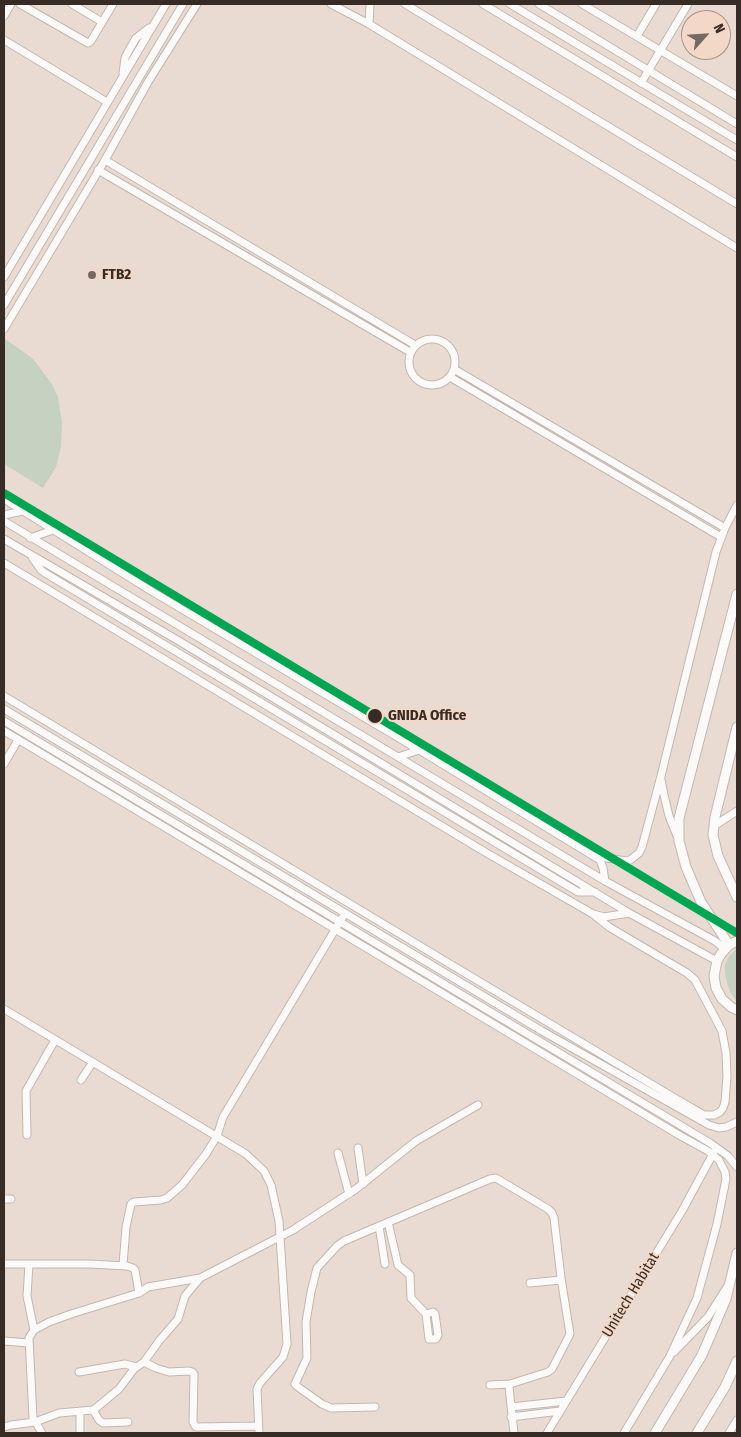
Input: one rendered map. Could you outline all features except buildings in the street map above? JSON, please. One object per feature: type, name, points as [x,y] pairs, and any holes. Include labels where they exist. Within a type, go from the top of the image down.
[{"type":"main road","points":[[737,594],[679,818],[680,841],[686,867],[701,902],[730,945],[717,961],[714,976],[716,988],[722,999],[737,1010]]},
{"type":"main road","points":[[737,727],[715,817],[713,835],[718,856],[737,897]]},
{"type":"main road","points":[[654,1433],[702,1355],[726,1299],[737,1254]]},
{"type":"main road","points":[[697,1433],[737,1362]]},
{"type":"street","points":[[4,16],[11,4]]},
{"type":"street","points":[[20,4],[88,43],[113,4]]},
{"type":"street","points":[[72,4],[102,22]]},
{"type":"street","points":[[4,277],[166,4]]},
{"type":"street","points":[[4,305],[184,4]]},
{"type":"street","points":[[4,328],[105,160],[148,82],[197,4]]},
{"type":"street","points":[[331,4],[369,24],[737,248]]},
{"type":"street","points":[[369,24],[370,4]]},
{"type":"street","points":[[405,4],[737,204]]},
{"type":"street","points":[[483,4],[737,157]]},
{"type":"street","points":[[510,4],[737,140]]},
{"type":"street","points":[[539,4],[737,124]]},
{"type":"street","points":[[582,4],[593,7],[637,36],[737,96]]},
{"type":"street","points":[[637,36],[656,4]]},
{"type":"street","points":[[641,83],[688,4]]},
{"type":"street","points":[[4,40],[107,102]]},
{"type":"street","points":[[105,160],[415,345]]},
{"type":"street","points":[[98,170],[410,352]]},
{"type":"street","points":[[18,282],[28,287]]},
{"type":"street","points":[[437,338],[444,341],[454,354],[454,369],[450,377],[444,382],[437,385],[422,383],[411,374],[408,359],[410,352],[421,340],[437,338]]},
{"type":"street","points":[[454,369],[725,528]]},
{"type":"street","points":[[450,377],[721,537]]},
{"type":"street","points":[[4,499],[156,594],[593,856],[602,862],[605,881]]},
{"type":"street","points":[[593,856],[626,861],[639,853],[661,776],[721,537],[737,506]]},
{"type":"street","points":[[4,516],[23,511]]},
{"type":"street","points":[[4,521],[605,881],[715,941],[730,945]]},
{"type":"street","points":[[30,538],[53,530]]},
{"type":"street","points":[[4,539],[187,646],[595,892],[717,961]]},
{"type":"street","points":[[4,561],[485,852],[593,914],[609,927],[692,977],[722,1031],[726,1052],[727,1076],[724,1108],[714,1115],[704,1115],[675,1102],[575,1049],[4,709]]},
{"type":"street","points":[[4,696],[580,1041],[709,1125],[719,1128],[737,1122]]},
{"type":"street","points":[[4,721],[660,1113],[715,1151],[733,1161],[737,1168]]},
{"type":"street","points":[[4,731],[679,1135],[708,1150],[715,1151]]},
{"type":"street","points":[[4,764],[18,740]]},
{"type":"street","points":[[398,758],[419,750]]},
{"type":"street","points":[[661,776],[670,816],[680,841]]},
{"type":"street","points":[[714,826],[737,811]]},
{"type":"street","points":[[593,914],[604,917],[629,912]]},
{"type":"street","points":[[123,1265],[126,1227],[131,1204],[134,1202],[164,1199],[178,1189],[206,1154],[217,1136],[223,1117],[345,913]]},
{"type":"street","points":[[4,1010],[246,1154],[264,1171],[271,1185],[281,1236],[287,1344],[284,1357],[260,1382],[257,1389],[258,1430],[208,1430],[196,1427],[193,1422],[194,1376],[192,1372],[169,1372],[144,1362]]},
{"type":"street","points":[[26,1135],[26,1091],[55,1040]]},
{"type":"street","points":[[575,1049],[580,1041]]},
{"type":"street","points":[[81,1080],[93,1062]]},
{"type":"street","points":[[42,1433],[33,1418],[29,1343],[30,1336],[34,1330],[71,1314],[139,1293],[148,1287],[200,1278],[293,1230],[363,1184],[416,1141],[478,1106]]},
{"type":"street","points":[[660,1113],[679,1135]]},
{"type":"street","points":[[358,1148],[363,1184]]},
{"type":"street","points":[[624,1433],[670,1356],[694,1306],[702,1282],[717,1224],[726,1178],[723,1166],[715,1151]]},
{"type":"street","name":"Unitech Habitat","points":[[547,1433],[682,1211],[715,1151]]},
{"type":"street","points":[[338,1153],[349,1194]]},
{"type":"street","points":[[723,1166],[733,1161]]},
{"type":"street","points":[[374,1407],[330,1408],[296,1384],[307,1358],[306,1322],[311,1292],[318,1268],[344,1241],[496,1178],[552,1213],[570,1330],[568,1339],[552,1369],[548,1372],[510,1384],[490,1385]]},
{"type":"street","points":[[388,1222],[398,1265],[410,1275],[411,1298],[426,1314]]},
{"type":"street","points":[[379,1226],[385,1264]]},
{"type":"street","points":[[4,1264],[123,1265],[134,1268],[139,1293]]},
{"type":"street","points":[[28,1264],[27,1296],[34,1330]]},
{"type":"street","points":[[4,1427],[35,1422],[59,1413],[93,1410],[104,1403],[119,1389],[136,1367],[144,1362],[158,1341],[178,1319],[185,1296],[200,1278]]},
{"type":"street","points":[[530,1283],[561,1280]]},
{"type":"street","points":[[670,1356],[708,1317],[730,1281]]},
{"type":"street","points":[[4,1341],[29,1343]]},
{"type":"street","points":[[79,1372],[125,1364],[136,1367]]},
{"type":"street","points":[[510,1384],[511,1417],[514,1433]]},
{"type":"street","points":[[511,1408],[566,1401]]},
{"type":"street","points":[[93,1410],[103,1423],[128,1422]]},
{"type":"street","points":[[80,1411],[80,1433]]},
{"type":"street","points":[[511,1417],[560,1412]]},
{"type":"street","points":[[729,1433],[737,1420]]},
{"type":"green space","points":[[4,338],[33,359],[52,384],[58,397],[62,423],[61,447],[56,467],[43,488],[4,464]]},
{"type":"green space","points":[[737,948],[737,1002],[730,992],[725,975],[725,965],[729,956]]},
{"type":"transit line","points":[[4,493],[737,933]]},
{"type":"place","name":"FTB2","points":[[92,275]]},
{"type":"place","name":"GNIDA Office","points":[[375,716]]}]
